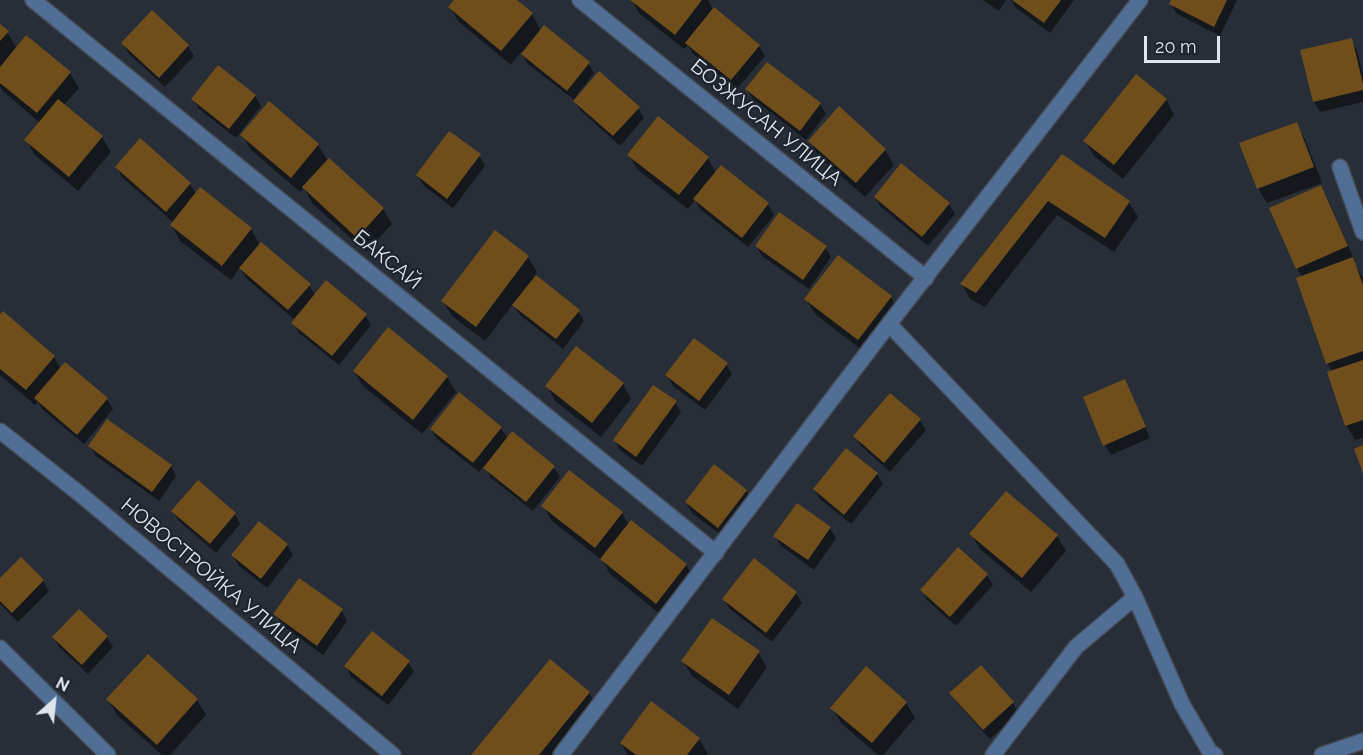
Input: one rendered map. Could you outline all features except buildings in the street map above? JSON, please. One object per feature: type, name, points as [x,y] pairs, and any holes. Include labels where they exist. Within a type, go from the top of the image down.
[{"type":"street","name":"БАКСАЙ","points":[[33,0],[716,553]]},
{"type":"street","name":"БОЗЖУСАН УЛИЦА","points":[[580,0],[926,278]]},
{"type":"street","points":[[561,755],[889,324],[1139,1]]},
{"type":"street","points":[[1340,167],[1363,232]]},
{"type":"street","points":[[889,324],[1117,564],[1135,597],[1182,704],[1210,752],[1215,755]]},
{"type":"street","name":"НОВОСТРОЙКА УЛИЦА","points":[[0,431],[89,502],[393,755]]},
{"type":"street","points":[[993,755],[1076,647],[1135,597]]},
{"type":"street","points":[[0,648],[108,755]]},
{"type":"street","points":[[1322,755],[1363,741]]}]
